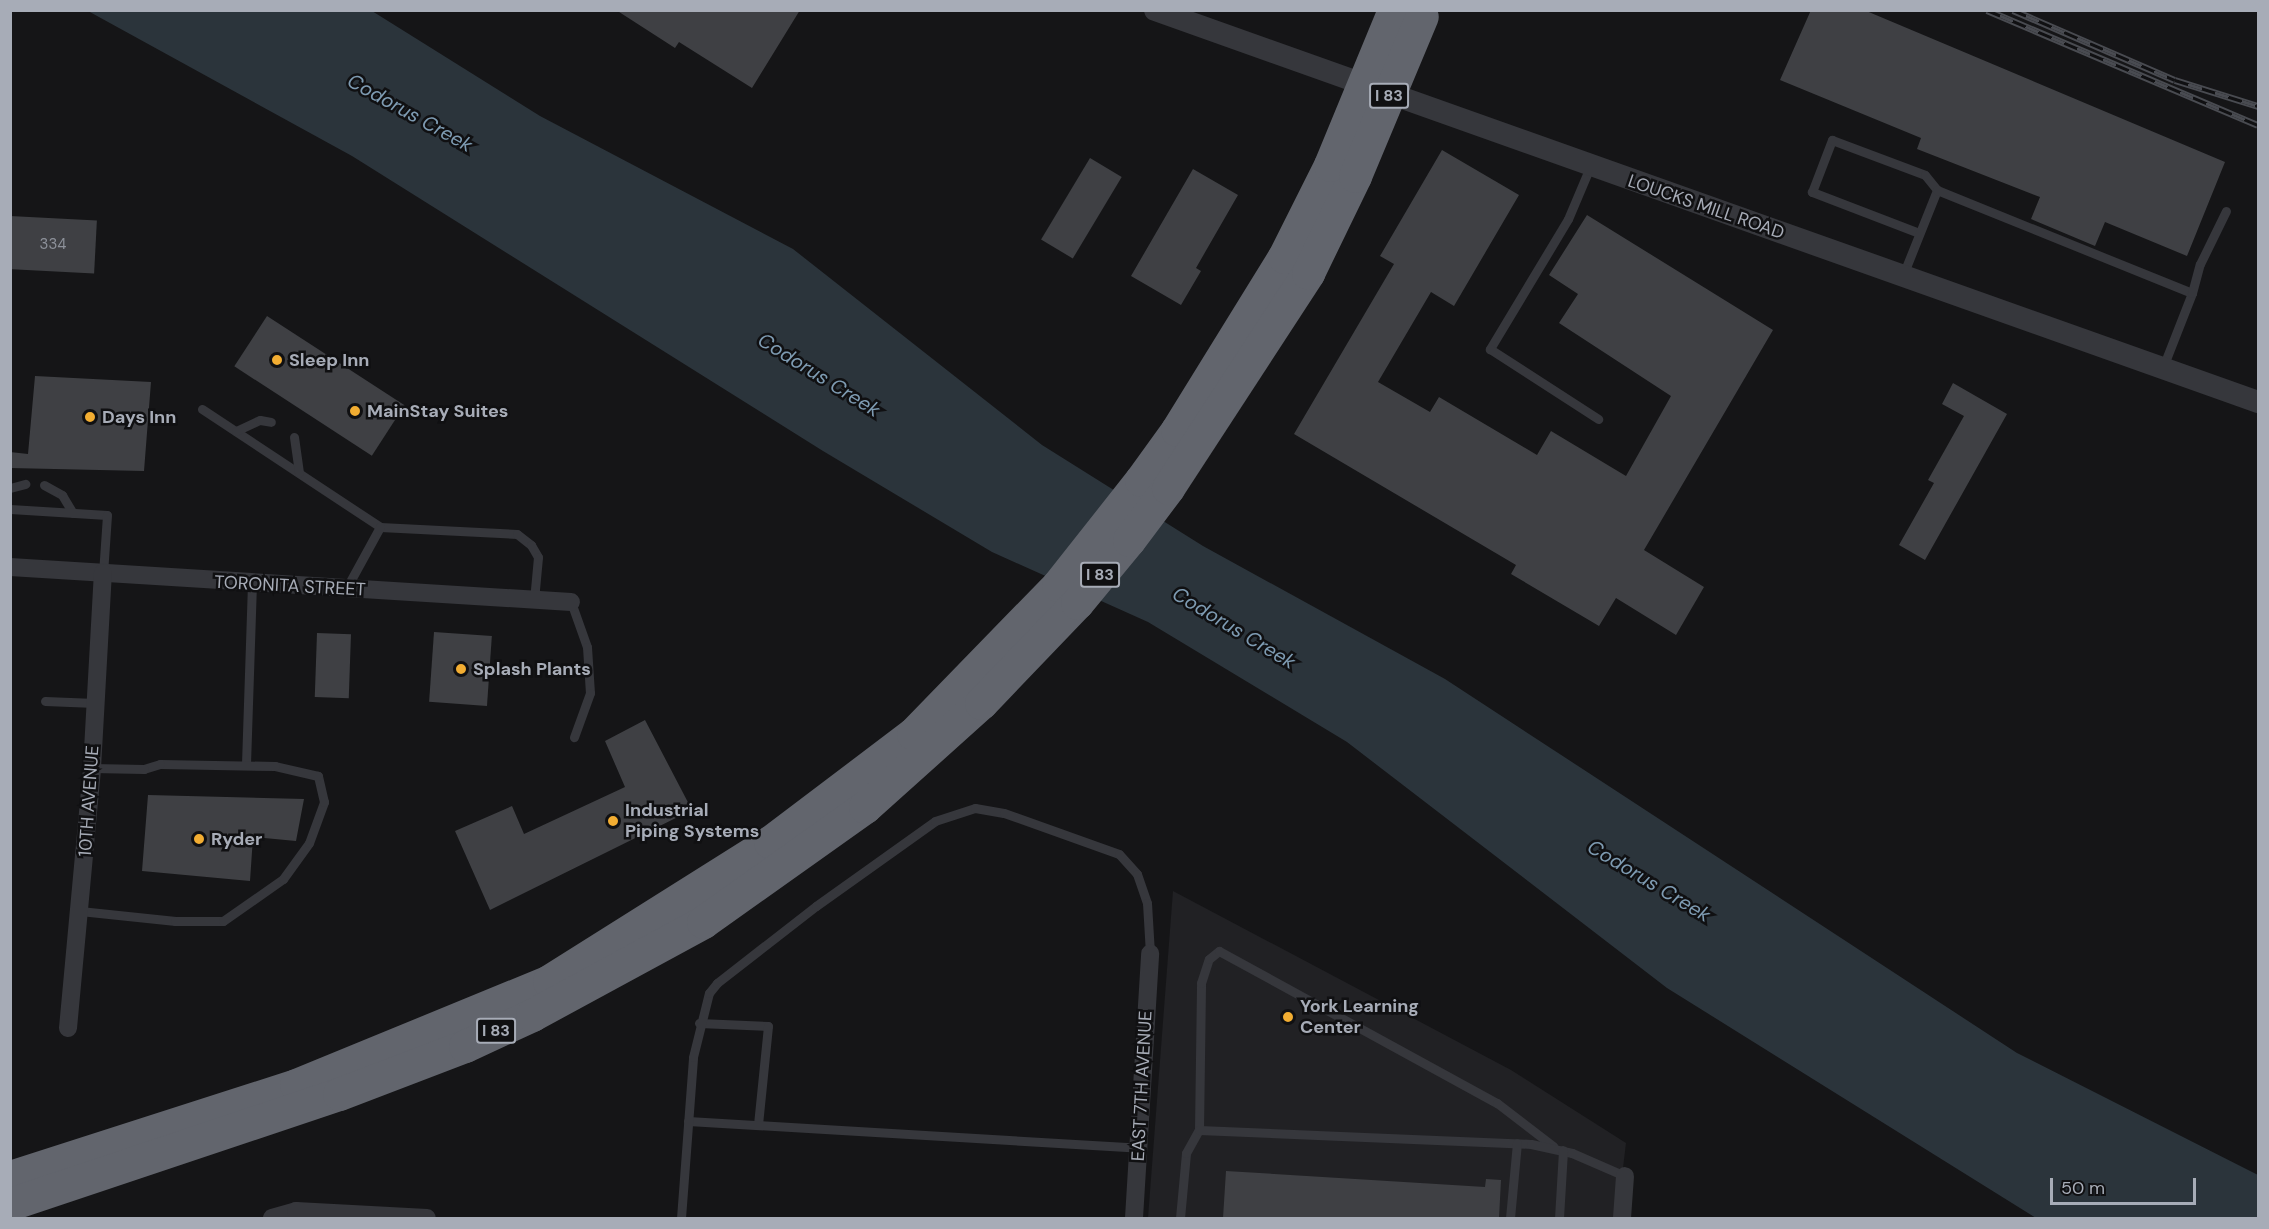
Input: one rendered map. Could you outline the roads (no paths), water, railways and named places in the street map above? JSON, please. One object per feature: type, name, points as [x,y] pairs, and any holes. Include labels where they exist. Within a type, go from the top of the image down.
[{"type":"highway","name":"I 83","points":[[10,1204],[349,1090],[532,1015],[649,954],[751,890],[865,807],[920,743],[1077,603],[1168,488],[1232,368],[1308,273],[1342,171],[1414,12]]},
{"type":"highway","name":"I 83","points":[[10,1177],[296,1085],[549,981],[770,842],[920,743]]},
{"type":"street","name":"LOUCKS MILL ROAD","points":[[1155,10],[1590,167],[2259,402]]},
{"type":"street","name":"TORONITA STREET","points":[[10,567],[252,584],[571,602]]},
{"type":"street","name":"10TH AVENUE","points":[[68,1028],[92,768],[103,573]]},
{"type":"street","name":"EAST 7TH AVENUE","points":[[1134,1218],[1150,953]]},
{"type":"street","points":[[1622,1218],[1625,1176]]},
{"type":"street","points":[[272,1218],[296,1211],[427,1218]]},
{"type":"lane","points":[[1919,233],[1812,192],[1832,140],[1925,175],[1937,189],[2192,293]]},
{"type":"lane","points":[[1590,167],[1568,219],[1490,349],[1598,419]]},
{"type":"lane","points":[[1903,276],[1937,189]]},
{"type":"lane","points":[[2163,367],[2192,293],[2200,264],[2226,211]]},
{"type":"lane","points":[[202,409],[380,527],[517,534],[531,545],[538,557],[534,600]]},
{"type":"lane","points":[[236,431],[260,420],[271,422]]},
{"type":"lane","points":[[294,437],[299,473]]},
{"type":"lane","points":[[10,488],[25,484]]},
{"type":"lane","points":[[44,485],[62,495],[73,513]]},
{"type":"lane","points":[[10,509],[107,515],[103,573]]},
{"type":"lane","points":[[346,588],[380,527]]},
{"type":"lane","points":[[246,764],[252,584]]},
{"type":"lane","points":[[571,602],[587,648],[590,693],[574,737]]},
{"type":"lane","points":[[45,701],[95,703]]},
{"type":"lane","points":[[80,911],[175,921],[223,921],[283,879],[309,843],[324,802],[318,776],[275,766],[246,764],[92,768]]},
{"type":"lane","points":[[681,1218],[688,1121],[699,1023],[717,982],[935,821],[975,808],[1004,813],[1119,854],[1137,874],[1147,903],[1150,953]]},
{"type":"lane","points":[[1180,1218],[1186,1152],[1199,1130],[1201,983],[1209,959],[1219,951],[1497,1103],[1553,1146],[1625,1176]]},
{"type":"lane","points":[[699,1023],[768,1026],[758,1124]]},
{"type":"lane","points":[[688,1121],[1139,1148]]},
{"type":"lane","points":[[1199,1130],[1553,1146]]},
{"type":"lane","points":[[1510,1218],[1517,1143]]},
{"type":"lane","points":[[1559,1218],[1563,1150]]},
{"type":"water","name":"Codorus Creek","points":[[88,11],[372,11],[540,116],[793,249],[1042,445],[1203,546],[1445,679],[2017,1053],[2258,1175],[2258,1218],[2036,1218],[1667,988],[1347,742],[1148,622],[992,552],[823,451],[352,156]]},
{"type":"railway","points":[[1987,10],[2258,125]]},
{"type":"railway","points":[[2013,10],[2175,80],[2258,106]]},
{"type":"place","name":"Sleep Inn","points":[[277,360]]},
{"type":"place","name":"MainStay Suites","points":[[355,411]]},
{"type":"place","name":"Days Inn","points":[[90,417]]},
{"type":"place","name":"Splash Plants","points":[[461,669]]},
{"type":"place","name":"Industrial Piping Systems","points":[[613,821]]},
{"type":"place","name":"Ryder","points":[[199,839]]},
{"type":"place","name":"York Learning Center","points":[[1288,1017]]}]
